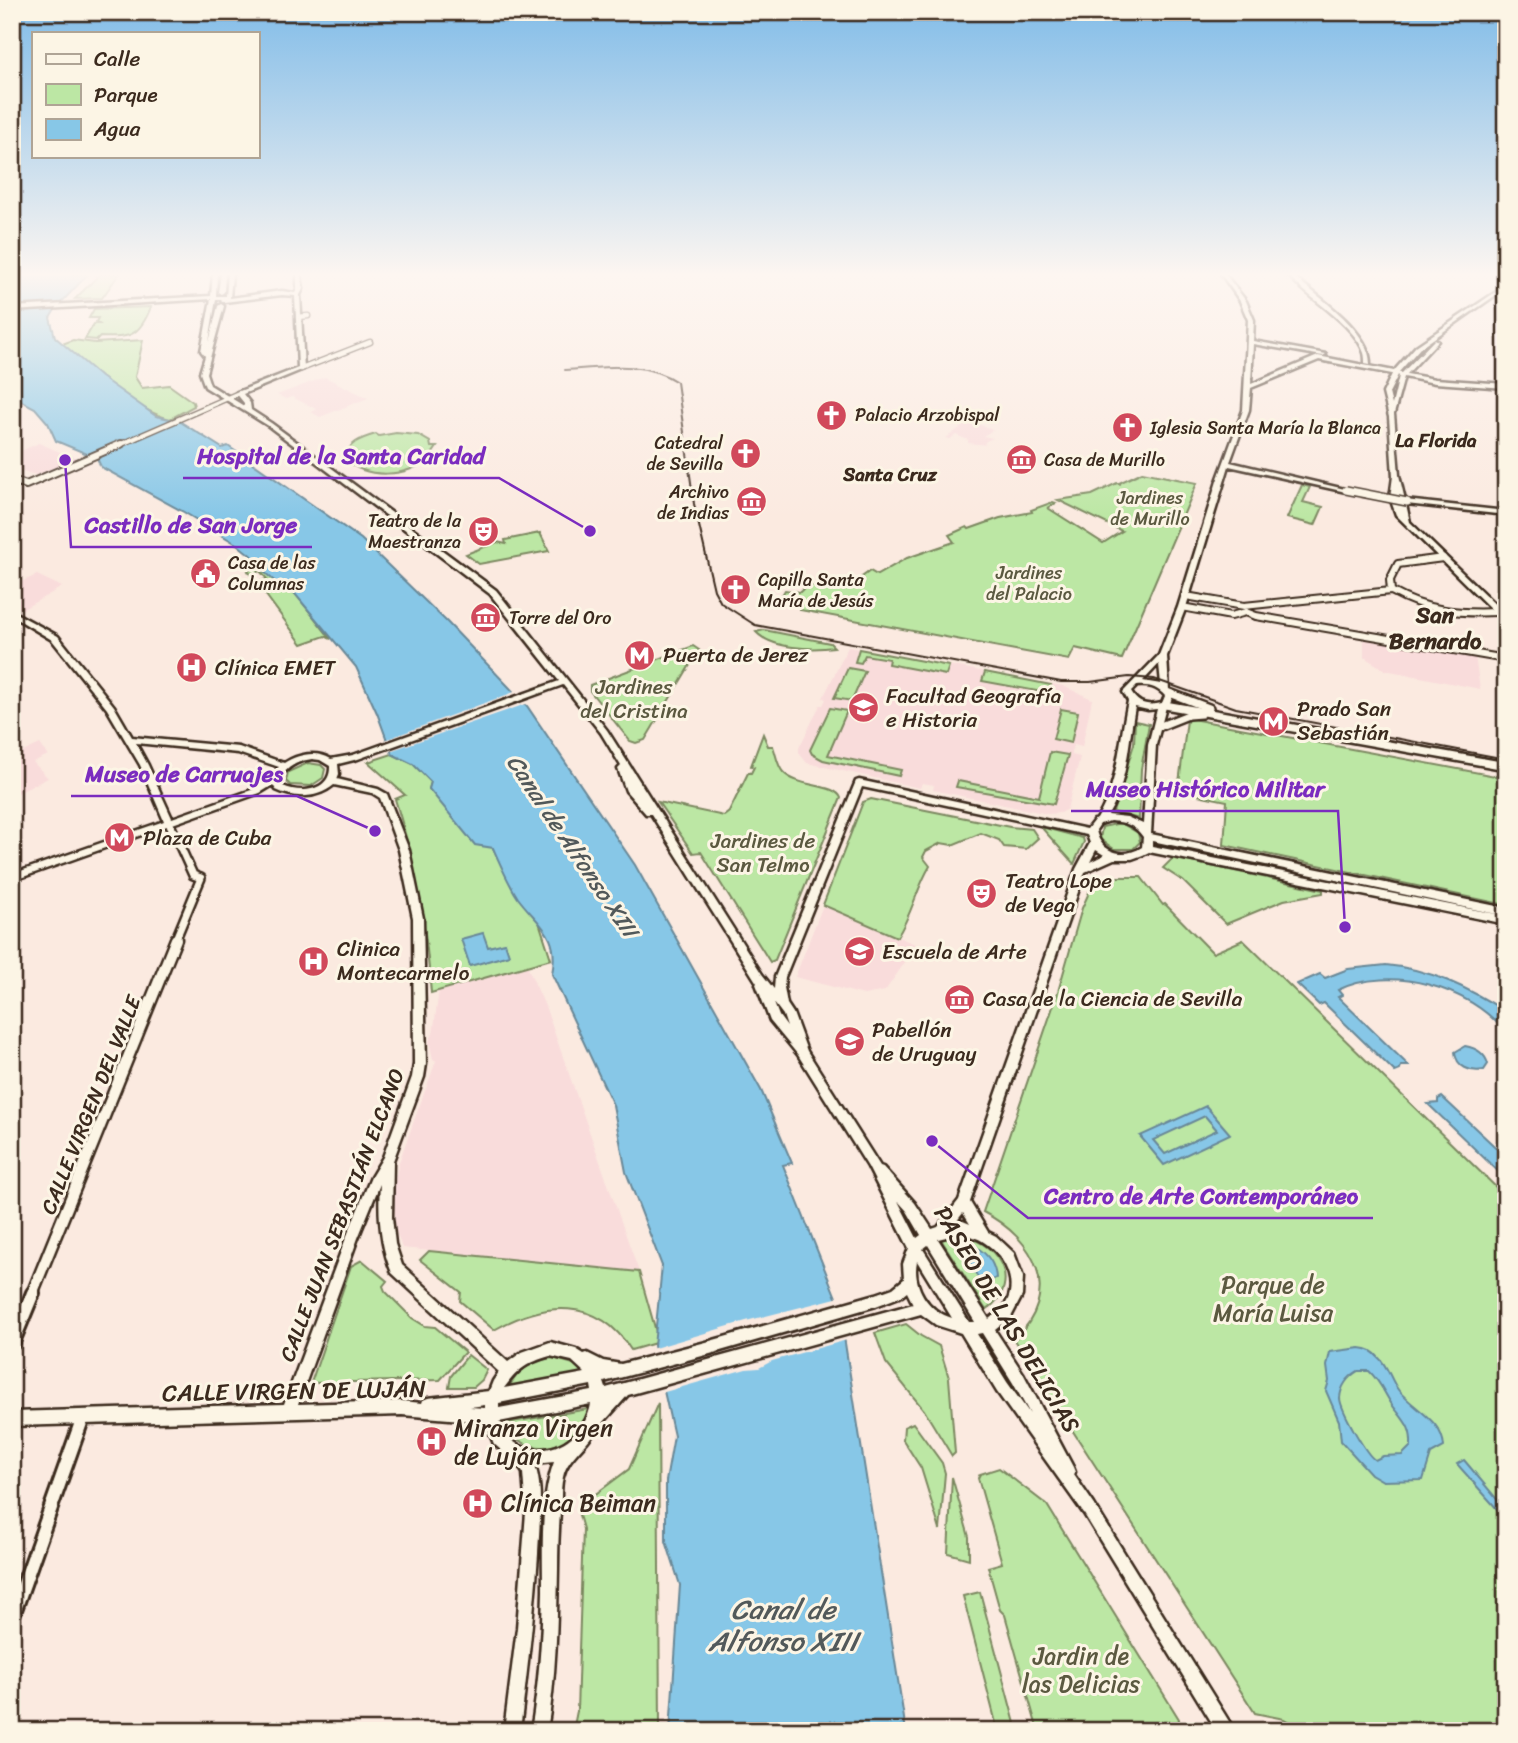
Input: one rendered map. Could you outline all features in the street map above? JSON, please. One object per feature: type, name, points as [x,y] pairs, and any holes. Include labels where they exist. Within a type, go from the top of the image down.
[{"type":"main road","points":[[248,411],[247,403],[239,393],[301,369],[300,355]]},
{"type":"main road","points":[[944,1228],[964,1203],[1093,838],[1093,827],[1108,810],[1127,742],[1132,701],[1127,692],[1163,656],[1186,596],[1219,482],[1246,410],[1250,355]]},
{"type":"main road","points":[[1311,360],[1315,355]]},
{"type":"main road","points":[[1327,355],[1425,379],[1506,386]]},
{"type":"main road","points":[[1368,355],[1368,364]]},
{"type":"main road","points":[[1412,355],[1386,393],[1392,417],[1396,475],[1393,500],[1399,515],[1506,619]]},
{"type":"main road","points":[[1392,417],[1400,373],[1420,355]]},
{"type":"main road","points":[[208,357],[203,377],[209,388],[225,399]]},
{"type":"main road","points":[[1249,387],[1311,360],[1368,364]]},
{"type":"main road","points":[[1341,362],[1400,373]]},
{"type":"main road","points":[[1249,373],[1255,378],[1266,379]]},
{"type":"main road","name":"PASEO DE LAS DELICIAS","points":[[225,399],[248,411],[481,581],[514,617],[604,732],[617,756],[630,791],[657,821],[758,977],[782,1004],[802,1052]]},
{"type":"main road","points":[[1226,463],[1405,502],[1506,513]]},
{"type":"main road","points":[[1396,475],[1405,502],[1407,522]]},
{"type":"main road","points":[[12,613],[55,638],[111,708],[131,740],[169,822]]},
{"type":"main road","points":[[1132,701],[1146,707],[1163,706],[1169,701],[1163,656]]},
{"type":"main road","points":[[12,878],[257,791],[276,779],[284,766],[306,757],[318,757],[334,765],[564,682]]},
{"type":"main road","points":[[1135,684],[1150,684],[1166,691]]},
{"type":"main road","points":[[1081,869],[1114,855],[1133,856],[1148,839],[1152,745],[1163,706]]},
{"type":"main road","points":[[131,740],[239,750],[284,766]]},
{"type":"main road","points":[[257,791],[306,793],[320,789],[331,781],[334,765]]},
{"type":"main road","points":[[276,779],[276,784],[284,792]]},
{"type":"main road","name":"CALLE JUAN SEBASTIÁN ELCANO","points":[[288,1412],[352,1238],[377,1177],[388,1159],[419,1072],[418,918],[404,850],[384,796],[375,791],[331,781]]},
{"type":"main road","points":[[782,1004],[780,976],[859,783],[1093,838],[1114,855]]},
{"type":"main road","points":[[1100,821],[1110,818],[1127,820],[1137,824],[1148,839],[1506,920]]},
{"type":"main road","points":[[1148,839],[1506,912]]},
{"type":"main road","points":[[758,977],[780,976]]},
{"type":"main road","name":"PASEO DE LAS DELICIAS","points":[[758,977],[774,1018],[802,1052],[872,1163],[916,1248],[1002,1387],[1088,1509],[1227,1731]]},
{"type":"main road","points":[[388,1159],[384,1194],[386,1226],[389,1248],[397,1269],[507,1370]]},
{"type":"main road","name":"PASEO DE LAS DELICIAS","points":[[872,1163],[911,1207],[929,1235],[1018,1378],[1088,1509]]},
{"type":"main road","points":[[964,1203],[982,1232]]},
{"type":"main road","points":[[963,1227],[982,1232],[1001,1245],[1015,1265],[1018,1288],[1008,1312],[985,1327],[968,1329],[943,1322],[923,1307],[910,1282],[911,1258],[916,1248],[929,1235],[944,1228],[963,1227]]},
{"type":"main road","points":[[401,1408],[492,1400],[597,1378],[891,1295],[910,1282]]},
{"type":"main road","name":"CALLE VIRGEN DE LUJÁN","points":[[12,1419],[401,1408],[492,1416],[600,1396],[900,1311],[923,1307]]},
{"type":"main road","points":[[512,1731],[525,1628],[533,1506],[530,1471],[517,1453],[500,1438],[492,1416],[492,1400],[507,1370],[517,1361],[539,1350],[562,1350],[602,1368],[623,1371]]},
{"type":"main road","points":[[580,1357],[597,1378],[600,1396],[593,1424]]},
{"type":"main road","points":[[538,1731],[544,1705],[550,1619],[555,1479],[560,1464],[573,1447],[626,1389]]},
{"type":"main road","points":[[517,1453],[545,1457],[573,1447]]},
{"type":"street","points":[[301,369],[336,355]]},
{"type":"street","points":[[12,480],[26,485],[239,393]]},
{"type":"street","points":[[1391,591],[1392,571],[1401,562],[1443,558]]},
{"type":"street","points":[[1186,596],[1245,609],[1391,591],[1408,601],[1442,614],[1499,612]]},
{"type":"street","points":[[1182,607],[1231,616],[1245,609]]},
{"type":"street","points":[[1245,609],[1255,616],[1506,659]]},
{"type":"street","points":[[1166,691],[1222,713]]},
{"type":"street","points":[[1163,706],[1222,713],[1506,766]]},
{"type":"street","points":[[1158,727],[1188,715],[1222,713]]},
{"type":"street","name":"CALLE VIRGEN DEL VALLE","points":[[12,1344],[201,878],[193,875],[169,822]]},
{"type":"street","points":[[12,1618],[83,1417]]},
{"type":"shaded area","points":[[325,377],[368,398],[320,417],[311,412],[316,409],[292,397],[286,399],[277,395]]},
{"type":"shaded area","points":[[970,421],[993,430],[983,436],[993,438],[986,441],[984,444],[987,445],[968,443],[968,440],[956,435],[950,439],[946,438]]},
{"type":"shaded area","points":[[39,443],[77,458],[36,475],[12,468],[12,455]]},
{"type":"shaded area","points":[[37,575],[62,587],[23,609],[12,605],[12,586]]},
{"type":"shaded area","points":[[1372,638],[1475,656],[1480,689],[1385,670],[1364,657],[1364,640]]},
{"type":"shaded area","points":[[848,647],[1063,686],[1092,699],[1082,747],[1074,745],[1072,750],[1072,755],[1080,757],[1067,809],[1048,814],[933,790],[934,785],[922,783],[920,788],[807,763],[799,753],[799,748],[820,705],[823,705],[826,699],[823,698]]},
{"type":"shaded area","points":[[40,744],[48,755],[33,762],[48,778],[12,796],[12,757]]},
{"type":"shaded area","name":"Escuela de Arte","points":[[823,905],[917,945],[885,991],[864,995],[795,977]]},
{"type":"shaded area","points":[[527,966],[545,1006],[639,1272],[402,1248],[395,1228],[394,1185],[399,1162],[436,1061],[433,1059],[429,1041],[433,1034],[439,990]]},
{"type":"green space","points":[[75,355],[140,355],[135,377],[142,388],[169,385],[193,402],[194,406],[170,419],[142,407]]},
{"type":"green space","points":[[396,433],[418,435],[430,442],[431,447],[437,447],[420,465],[410,470],[387,474],[364,470],[346,459],[349,449],[360,439],[376,434],[379,436]]},
{"type":"green space","name":"Jardines del Palacio","points":[[1142,472],[1197,483],[1122,659],[1075,648],[1069,660],[800,610],[800,603],[779,600],[785,590],[800,592],[807,585],[847,588],[870,571],[877,575],[907,558],[954,542],[949,535],[967,527],[969,529],[1000,518],[1032,512],[1031,510],[1053,502],[1056,503],[1048,508],[1103,543],[1122,531],[1058,500],[1092,495],[1117,483],[1121,484],[1119,483]]},
{"type":"green space","points":[[1302,485],[1310,487],[1303,502],[1323,507],[1315,525],[1287,518]]},
{"type":"green space","points":[[540,533],[549,551],[479,564],[466,554],[497,542],[506,544],[505,540]]},
{"type":"green space","points":[[251,556],[282,583],[286,582],[331,639],[325,636],[302,644],[257,583],[267,579],[260,571],[250,574],[248,571],[252,569],[247,557]]},
{"type":"green space","points":[[764,630],[830,643],[834,647],[804,648],[782,645],[763,638],[756,632]]},
{"type":"green space","name":"Jardines del Cristina","points":[[693,646],[699,650],[645,740],[636,743],[630,741],[590,691],[590,685]]},
{"type":"green space","points":[[859,649],[949,666],[946,675],[888,664],[889,659],[865,655],[861,663],[855,662]]},
{"type":"green space","points":[[848,668],[865,671],[852,701],[834,698]]},
{"type":"green space","points":[[985,672],[1051,685],[1050,689],[1044,688],[1042,692],[982,681]]},
{"type":"green space","points":[[830,708],[847,711],[828,755],[901,770],[899,776],[823,760],[812,754],[810,750]]},
{"type":"green space","points":[[1061,709],[1078,712],[1071,743],[1053,739]]},
{"type":"green space","points":[[1187,720],[1506,778],[1506,905],[1224,845],[1227,801],[1178,791]]},
{"type":"green space","points":[[1135,721],[1149,724],[1141,769],[1139,819],[1113,812],[1134,744]]},
{"type":"green space","name":"Jardines de San Telmo","points":[[763,734],[768,746],[773,746],[783,772],[789,777],[831,790],[841,798],[775,960],[770,962],[701,852],[693,853],[658,802],[724,816],[729,812],[748,773],[751,773],[754,767],[751,766]]},
{"type":"green space","points":[[1050,752],[1068,755],[1054,804],[956,787],[958,781],[1039,797]]},
{"type":"green space","points":[[392,754],[413,764],[431,782],[429,789],[493,848],[518,897],[539,922],[551,959],[431,993],[419,895],[395,799],[405,795],[368,762]]},
{"type":"green space","points":[[308,763],[321,765],[325,769],[323,778],[311,786],[290,785],[286,781],[288,772]]},
{"type":"green space","points":[[871,799],[1032,829],[1038,838],[1026,849],[1004,847],[999,840],[981,833],[952,845],[941,843],[926,851],[923,857],[930,866],[897,937],[823,905],[863,802]]},
{"type":"green space","points":[[1121,823],[1138,833],[1140,842],[1133,849],[1114,849],[1100,839],[1102,827]]},
{"type":"green space","points":[[1041,827],[1083,838],[1084,842],[1074,864]]},
{"type":"green space","points":[[1173,858],[1323,890],[1323,893],[1284,900],[1226,924],[1183,881],[1163,868]]},
{"type":"green space","name":"Parque de María Luisa","points":[[1096,877],[1141,877],[1163,905],[1165,904],[1213,953],[1243,940],[1506,1197],[1506,1731],[1304,1731],[1284,1719],[1255,1713],[1014,1340],[1029,1322],[1037,1304],[1040,1286],[1037,1269],[1029,1252],[1017,1237],[1002,1223],[983,1212],[1057,995],[1082,908]]},
{"type":"green space","points":[[955,1235],[982,1244],[993,1252],[1001,1263],[1004,1287],[998,1299],[986,1310],[940,1238]]},
{"type":"green space","points":[[429,1251],[639,1272],[659,1342],[631,1350],[618,1332],[603,1320],[568,1309],[531,1314],[494,1330],[460,1301],[461,1292],[420,1260]]},
{"type":"green space","points":[[362,1260],[387,1281],[383,1286],[385,1291],[412,1318],[425,1326],[435,1327],[465,1352],[440,1380],[311,1383],[351,1266]]},
{"type":"green space","points":[[906,1324],[939,1346],[949,1378],[955,1453],[952,1456],[924,1410],[886,1363],[875,1333]]},
{"type":"green space","points":[[468,1355],[487,1370],[482,1380],[474,1387],[449,1387],[451,1376]]},
{"type":"green space","points":[[553,1358],[577,1365],[583,1373],[508,1389],[526,1367]]},
{"type":"green space","points":[[658,1403],[660,1731],[573,1731],[577,1711],[583,1529],[577,1508],[629,1469]]},
{"type":"green space","points":[[588,1409],[585,1423],[577,1434],[566,1442],[552,1446],[538,1447],[525,1443],[514,1436],[506,1423]]},
{"type":"green space","points":[[913,1423],[942,1463],[945,1473],[940,1530],[921,1468],[903,1440],[904,1427]]},
{"type":"green space","name":"Jardin de las Delicias","points":[[999,1468],[1047,1505],[1179,1719],[1177,1731],[1038,1731],[1005,1615],[1000,1610],[988,1567],[1002,1563],[978,1478],[980,1474]]},
{"type":"green space","points":[[952,1477],[969,1537],[969,1559],[948,1553]]},
{"type":"green space","points":[[980,1592],[1017,1731],[998,1731],[963,1596]]},
{"type":"water","name":"Canal de Alfonso XIII","points":[[12,355],[76,355],[101,377],[156,416],[179,421],[222,448],[228,446],[361,539],[447,622],[527,706],[635,865],[761,1090],[792,1163],[783,1165],[839,1305],[906,1731],[670,1731],[680,1585],[666,1541],[666,1481],[674,1436],[654,1346],[662,1266],[626,1172],[613,1105],[552,974],[553,949],[546,931],[514,892],[493,848],[475,845],[429,789],[431,782],[413,764],[392,754],[356,667],[286,583],[282,583],[282,588],[262,570],[264,566],[238,545],[101,467],[97,458],[56,441],[48,423],[35,408],[12,396]]},
{"type":"water","points":[[483,933],[488,947],[505,943],[509,955],[470,966],[461,939]]},
{"type":"water","points":[[1386,965],[1434,975],[1478,995],[1506,1012],[1506,1033],[1472,1003],[1428,984],[1381,980],[1338,990],[1342,995],[1338,997],[1409,1066],[1401,1066],[1400,1070],[1395,1072],[1324,1003],[1319,1005],[1297,984],[1320,974],[1325,978],[1348,969]]},
{"type":"water","points":[[1465,1046],[1485,1057],[1488,1064],[1484,1070],[1469,1070],[1458,1062],[1455,1052]]},
{"type":"water","points":[[1442,1097],[1506,1157],[1506,1179],[1428,1104],[1438,1103],[1438,1099]]},
{"type":"water","points":[[1206,1106],[1230,1134],[1164,1165],[1140,1136]],"holes":[[[1205,1116],[1217,1130],[1165,1154],[1153,1140]]]},
{"type":"water","points":[[976,1247],[990,1260],[996,1278],[982,1285],[964,1252]]},
{"type":"water","points":[[1360,1348],[1373,1352],[1385,1365],[1399,1391],[1439,1430],[1444,1447],[1431,1454],[1423,1480],[1383,1481],[1371,1474],[1341,1441],[1339,1421],[1326,1391],[1330,1352]],"holes":[[[1358,1371],[1369,1371],[1409,1431],[1411,1446],[1402,1455],[1383,1456],[1375,1460],[1360,1441],[1344,1411],[1340,1398],[1346,1382]]]},
{"type":"water","points":[[1464,1460],[1506,1510],[1506,1519],[1457,1464]]},
{"type":"pier","points":[[517,691],[529,703],[387,752],[382,741]]},
{"type":"pier","points":[[840,1297],[847,1340],[772,1361],[759,1368],[746,1369],[661,1393],[651,1349]]},
{"type":"tram line","points":[[565,370],[637,368],[650,370],[677,382],[694,504],[714,590],[721,603],[755,625],[1061,682],[1090,682],[1129,677],[1154,679],[1236,708],[1506,759]]},
{"type":"place","name":"Palacio Arzobispal","points":[[832,415]]},
{"type":"place","name":"Iglesia Santa María la Blanca","points":[[1127,428]]},
{"type":"place","name":"Catedral de Sevilla","points":[[746,453]]},
{"type":"place","name":"Castillo de San Jorge","points":[[65,460]]},
{"type":"place","name":"Casa de Murillo","points":[[1021,460]]},
{"type":"place","name":"Archivo de Indias","points":[[752,502]]},
{"type":"place","name":"Teatro de la Maestranza","points":[[484,531]]},
{"type":"place","name":"Hospital de la Santa Caridad","points":[[590,531]]},
{"type":"place","name":"Casa de las Columnas","points":[[205,573]]},
{"type":"place","name":"Capilla Santa María de Jesús","points":[[735,590]]},
{"type":"place","name":"Torre del Oro","points":[[486,618]]},
{"type":"place","name":"Puerta de Jerez","points":[[640,655]]},
{"type":"place","name":"Clínica EMET","points":[[192,668]]},
{"type":"place","name":"Facultad Geografía e Historia","points":[[863,708]]},
{"type":"place","name":"Prado San Sebastián","points":[[1274,721]]},
{"type":"place","name":"Museo de Carruajes","points":[[375,831]]},
{"type":"place","name":"Plaza de Cuba","points":[[120,838]]},
{"type":"place","name":"Teatro Lope de Vega","points":[[982,893]]},
{"type":"place","name":"Museo Histórico Militar","points":[[1345,927]]},
{"type":"place","name":"Escuela de Arte","points":[[859,952]]},
{"type":"place","name":"Clinica Montecarmelo","points":[[314,961]]},
{"type":"place","name":"Casa de la Ciencia de Sevilla","points":[[960,999]]},
{"type":"place","name":"Pabellón de Uruguay","points":[[849,1042]]},
{"type":"place","name":"Centro de Arte Contemporáneo","points":[[932,1141]]},
{"type":"place","name":"Miranza Virgen de Luján","points":[[431,1442]]},
{"type":"place","name":"Clínica Beiman","points":[[478,1503]]},
{"type":"district","name":"La Florida","points":[[1436,440]]},
{"type":"district","name":"Santa Cruz","points":[[890,474]]},
{"type":"district","name":"San Bernardo","points":[[1435,628]]},
{"type":"park label","name":"Jardines de Murillo","points":[[1150,508]]}]
